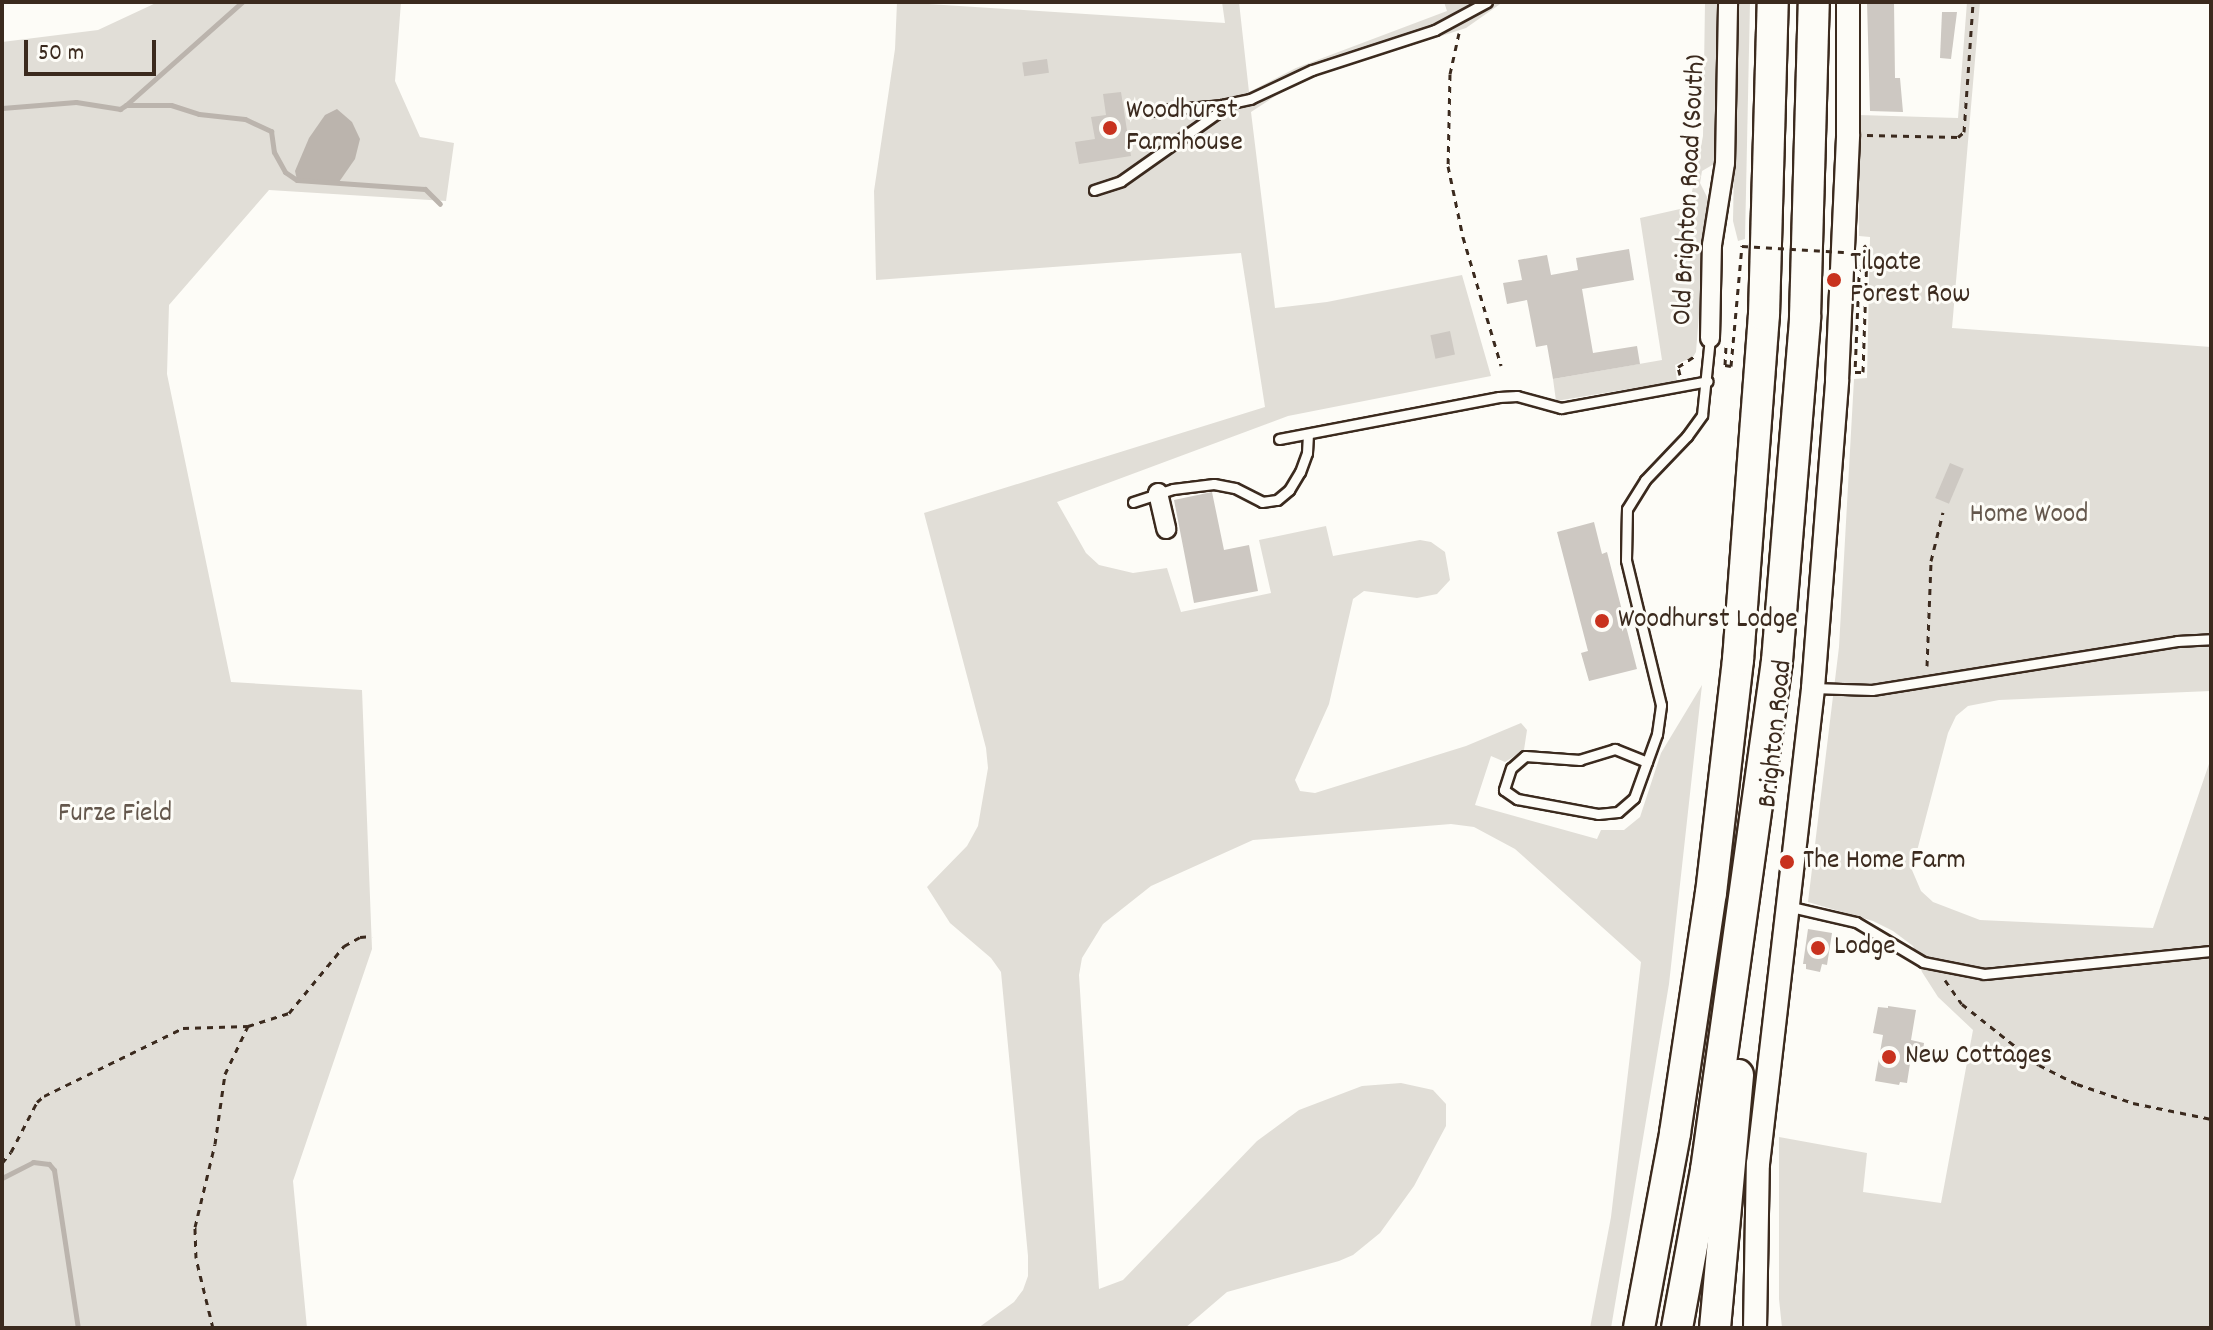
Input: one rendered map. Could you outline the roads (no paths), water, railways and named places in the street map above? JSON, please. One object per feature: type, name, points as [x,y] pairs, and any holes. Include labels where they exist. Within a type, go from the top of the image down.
[{"type":"highway","points":[[1639,1328],[1686,1058],[1738,660],[1764,315],[1773,2]]},
{"type":"highway","points":[[1677,1328],[1706,1170],[1777,661],[1798,432],[1812,130],[1814,2]]},
{"type":"highway","points":[[1715,1328],[1735,1124],[1754,842]]},
{"type":"street","name":"Old Brighton Road (South)","points":[[1710,332],[1712,245],[1725,163],[1728,2]]},
{"type":"street","name":"Brighton Road","points":[[1755,1328],[1758,1164],[1813,688],[1837,380],[1848,134],[1848,2]]},
{"type":"street","points":[[1158,493],[1166,529]]},
{"type":"lane","points":[[1148,111],[1222,105],[1256,97],[1312,70],[1463,18],[1487,2]]},
{"type":"lane","points":[[1094,190],[1121,181],[1216,114],[1222,105]]},
{"type":"lane","name":"Old Brighton Road (South)","points":[[1647,762],[1615,749],[1580,760],[1525,756],[1511,768],[1503,787],[1508,795],[1517,799],[1591,814],[1613,813],[1631,803],[1647,762],[1660,725],[1660,697],[1626,560],[1627,509],[1645,480],[1696,425],[1707,401],[1710,332]]},
{"type":"lane","points":[[1279,439],[1499,397],[1517,396],[1561,408],[1708,381]]},
{"type":"lane","points":[[1133,502],[1158,493],[1214,484],[1235,488],[1262,502],[1277,500],[1289,490],[1300,472],[1307,453],[1308,435]]},
{"type":"lane","points":[[1813,688],[1872,690],[2177,641],[2211,639]]},
{"type":"lane","points":[[1787,906],[1847,918],[1911,958],[2004,975],[2211,951]]},
{"type":"waterway","points":[[126,105],[242,2]]},
{"type":"waterway","points":[[2,108],[76,102],[120,109],[126,105],[171,105],[199,114],[245,119],[271,131],[274,152],[285,172],[297,180],[425,189],[440,204]]},
{"type":"waterway","points":[[2,1178],[33,1162],[49,1164],[54,1170],[78,1328]]},
{"type":"place","name":"Woodhurst Farmhouse","points":[[1110,128]]},
{"type":"place","name":"Tilgate Forest Row","points":[[1834,280]]},
{"type":"place","name":"Woodhurst Lodge","points":[[1602,621]]},
{"type":"place","name":"The Home Farm","points":[[1787,862]]},
{"type":"place","name":"Lodge","points":[[1818,948]]},
{"type":"place","name":"New Cottages","points":[[1889,1057]]},
{"type":"park label","name":"Home Wood","points":[[2029,516]]},
{"type":"park label","name":"Furze Field","points":[[115,815]]}]
